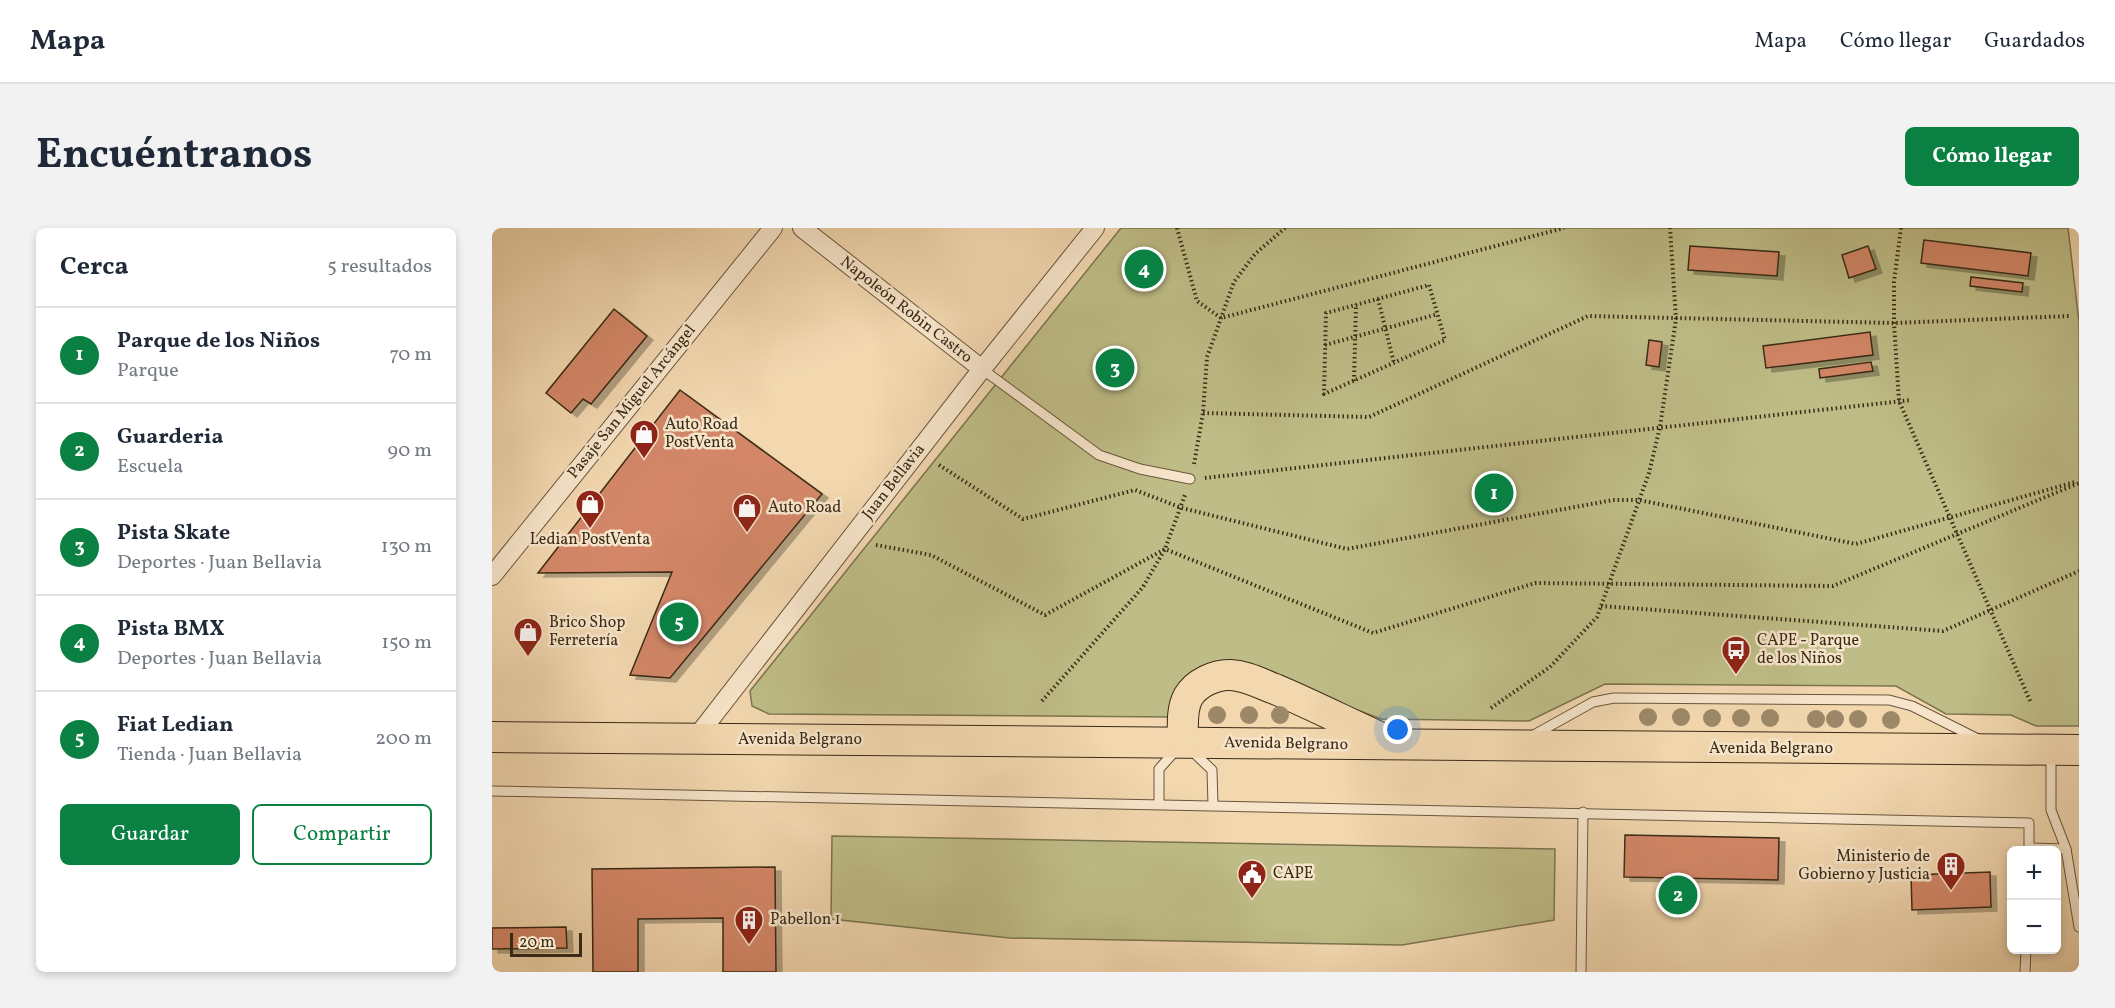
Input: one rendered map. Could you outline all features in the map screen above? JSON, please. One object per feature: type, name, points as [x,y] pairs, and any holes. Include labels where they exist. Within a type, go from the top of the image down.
[{"type":"main road","points":[[1183,742],[1184,710],[1188,697],[1203,683],[1214,677],[1228,675],[1243,676],[1399,746]]},
{"type":"main road","name":"Avenida Belgrano","points":[[492,737],[2065,751]]},
{"type":"street","name":"Pasaje San Miguel Arcángel","points":[[492,576],[773,228]]},
{"type":"street","name":"Napoleón Robin Castro","points":[[802,228],[982,369]]},
{"type":"street","name":"Juan Bellavia","points":[[695,739],[982,369],[1095,228]]},
{"type":"lane","points":[[982,369],[1099,455],[1140,469],[1190,479]]},
{"type":"lane","points":[[1513,747],[1593,702],[1614,698],[1889,700],[1912,706],[2001,751]]},
{"type":"lane","points":[[1159,804],[1159,769],[1183,742],[1212,770],[1213,805]]},
{"type":"lane","points":[[2065,751],[2051,810],[2066,849],[2079,927]]},
{"type":"lane","points":[[492,791],[2029,823],[2029,846]]},
{"type":"lane","points":[[1581,972],[1583,812]]},
{"type":"lane","points":[[2061,849],[2066,849]]},
{"type":"lane","points":[[2025,972],[2026,954]]},
{"type":"path","points":[[1178,228],[1197,301],[1221,318]]},
{"type":"path","points":[[1042,701],[1143,586],[1165,549],[1182,507],[1198,445],[1207,357],[1234,282],[1255,254],[1285,228]]},
{"type":"path","points":[[1221,318],[1564,228]]},
{"type":"path","points":[[1491,708],[1550,667],[1597,617],[1649,473],[1660,427],[1676,319],[1670,228]]},
{"type":"path","points":[[1900,228],[1894,282],[1899,401],[2031,703]]},
{"type":"path","points":[[1429,285],[1445,340],[1324,394],[1326,313],[1356,304],[1429,285]]},
{"type":"path","points":[[1378,299],[1394,363]]},
{"type":"path","points":[[1354,381],[1356,304]]},
{"type":"path","points":[[1325,345],[1438,314]]},
{"type":"path","points":[[1203,412],[1369,417],[1588,316],[1894,323],[2070,316]]},
{"type":"path","points":[[1190,479],[1911,400]]},
{"type":"path","points":[[939,465],[1023,519],[1135,490],[1182,507],[1347,549],[1613,500],[1639,500],[1856,544],[2079,482]]},
{"type":"path","points":[[1165,549],[1373,633],[1535,583],[1833,586],[2079,482]]},
{"type":"path","points":[[876,545],[931,555],[1045,615],[1165,549]]},
{"type":"path","points":[[1601,606],[1943,631],[2079,571]]},
{"type":"shaded area","points":[[1121,228],[2068,228],[2079,322],[2079,726],[2036,726],[2011,715],[1946,714],[1896,686],[1605,684],[1529,721],[1381,719],[1237,664],[1172,717],[769,714],[752,706],[750,691]]},
{"type":"shaded area","points":[[832,836],[1555,849],[1554,920],[1402,945],[1010,938],[831,919]]},
{"type":"building","points":[[1924,240],[2031,253],[2028,276],[1921,263]]},
{"type":"building","points":[[1690,246],[1779,252],[1777,276],[1688,270]]},
{"type":"building","points":[[1868,246],[1876,269],[1849,278],[1842,255]]},
{"type":"building","points":[[1971,277],[2023,283],[2022,292],[1970,286]]},
{"type":"building","points":[[614,309],[647,336],[591,404],[583,399],[571,413],[546,393]]},
{"type":"building","points":[[1870,332],[1873,355],[1766,368],[1763,346]]},
{"type":"building","points":[[1649,340],[1662,342],[1659,367],[1646,365]]},
{"type":"building","points":[[1871,362],[1873,371],[1820,378],[1819,369]]},
{"type":"building","points":[[680,390],[822,494],[670,678],[630,675],[672,572],[538,573]]},
{"type":"building","points":[[1625,835],[1779,838],[1778,880],[1624,877]]},
{"type":"building","name":"Pabellon 1","points":[[775,867],[776,972],[723,972],[723,918],[638,919],[638,972],[593,972],[592,869]]},
{"type":"building","name":"Ministerio de Gobierno y Justicia","points":[[1990,872],[1991,907],[1912,910],[1911,875]]},
{"type":"building","points":[[566,927],[567,948],[492,949],[492,928]]},
{"type":"place","name":"Pista BMX","points":[[1144,269]]},
{"type":"place","name":"Pista Skate","points":[[1115,368]]},
{"type":"place","name":"Auto Road PostVenta","points":[[644,460]]},
{"type":"place","name":"Parque de los Niños","points":[[1494,493]]},
{"type":"place","name":"Ledian PostVenta","points":[[590,530]]},
{"type":"place","name":"Auto Road","points":[[747,534]]},
{"type":"place","name":"Fiat Ledian","points":[[679,622]]},
{"type":"place","name":"Brico Shop Ferretería","points":[[528,658]]},
{"type":"place","name":"CAPE - Parque de los Niños","points":[[1736,676]]},
{"type":"place","name":"Ministerio de Gobierno y Justicia","points":[[1951,892]]},
{"type":"place","name":"Guarderia","points":[[1678,895]]},
{"type":"place","name":"CAPE","points":[[1252,900]]},
{"type":"place","name":"Pabellon 1","points":[[749,946]]}]
